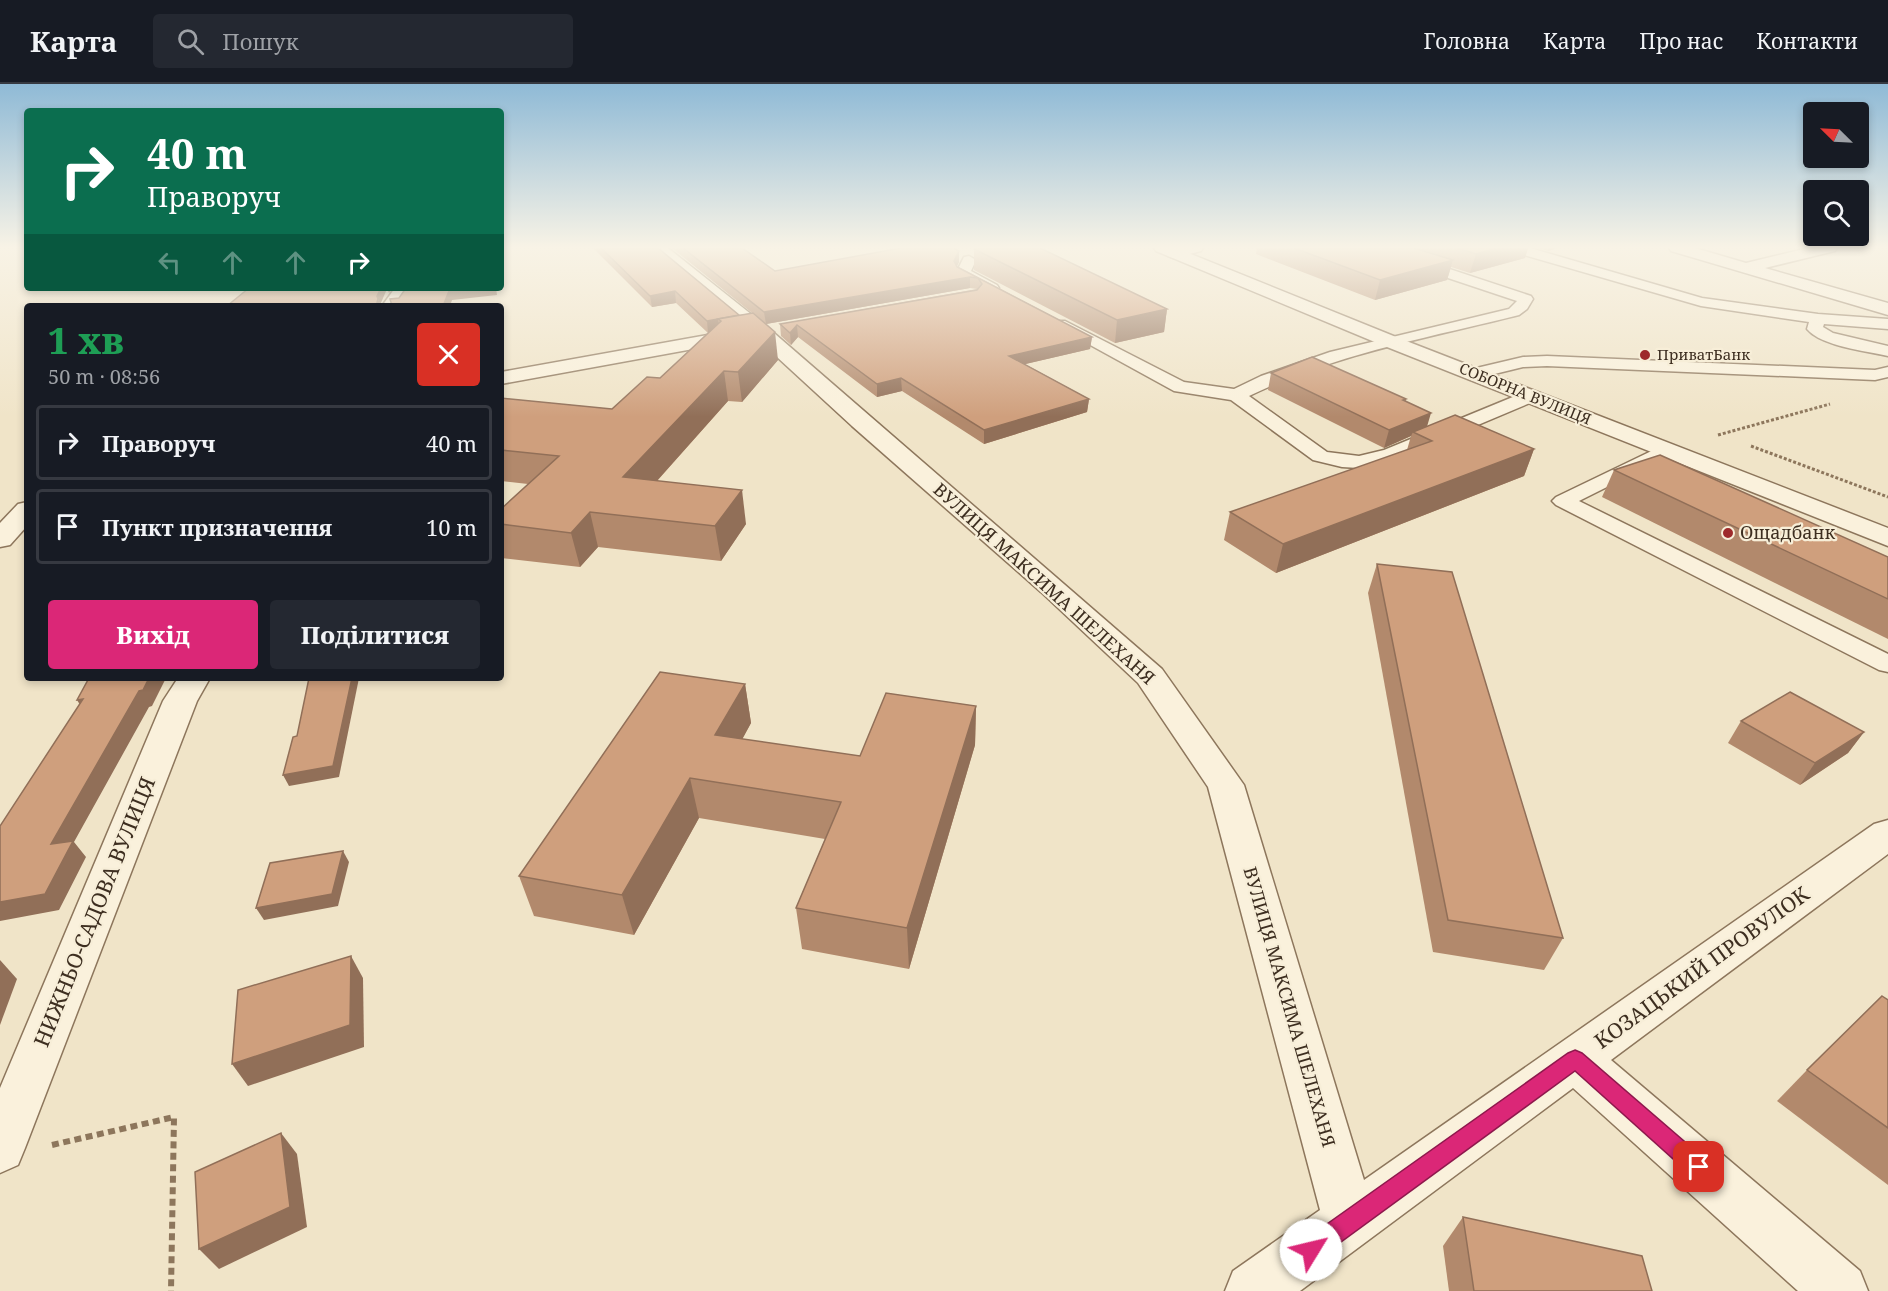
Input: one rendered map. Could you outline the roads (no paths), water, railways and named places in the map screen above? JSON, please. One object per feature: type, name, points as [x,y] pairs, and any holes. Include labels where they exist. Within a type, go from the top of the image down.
[{"type":"street","name":"ВУЛИЦЯ МАКСИМА ШЕЛЕХАНЯ","points":[[737,304],[772,329],[860,421],[1051,586],[1150,676],[1226,785],[1350,1222]]},
{"type":"street","name":"СОБОРНА ВУЛИЦЯ","points":[[1304,304],[1389,341],[1888,538]]},
{"type":"street","points":[[1872,304],[1888,309]]},
{"type":"street","points":[[504,377],[772,329]]},
{"type":"street","points":[[0,539],[24,513]]},
{"type":"street","name":"НИЖНЬО-САДОВА ВУЛИЦЯ","points":[[0,1148],[180,702],[192,681]]},
{"type":"street","name":"КОЗАЦЬКИЙ ПРОВУЛОК","points":[[1253,1291],[1888,834]]},
{"type":"street","points":[[1575,1059],[1840,1291]]},
{"type":"lane","points":[[1236,395],[1269,377],[1389,341],[1514,312],[1523,304]]},
{"type":"lane","points":[[1717,304],[1818,319],[1888,324]]},
{"type":"lane","points":[[1046,316],[1180,387],[1236,395],[1320,456],[1342,461],[1359,462],[1390,455],[1531,396]]},
{"type":"lane","points":[[1818,319],[1815,329],[1828,337],[1888,351]]},
{"type":"lane","points":[[1474,374],[1523,362],[1548,361],[1882,373]]},
{"type":"lane","points":[[1666,450],[1563,501],[1888,664]]},
{"type":"place","name":"ПриватБанк","points":[[1645,355]]},
{"type":"place","name":"Ощадбанк","points":[[1728,533]]}]
